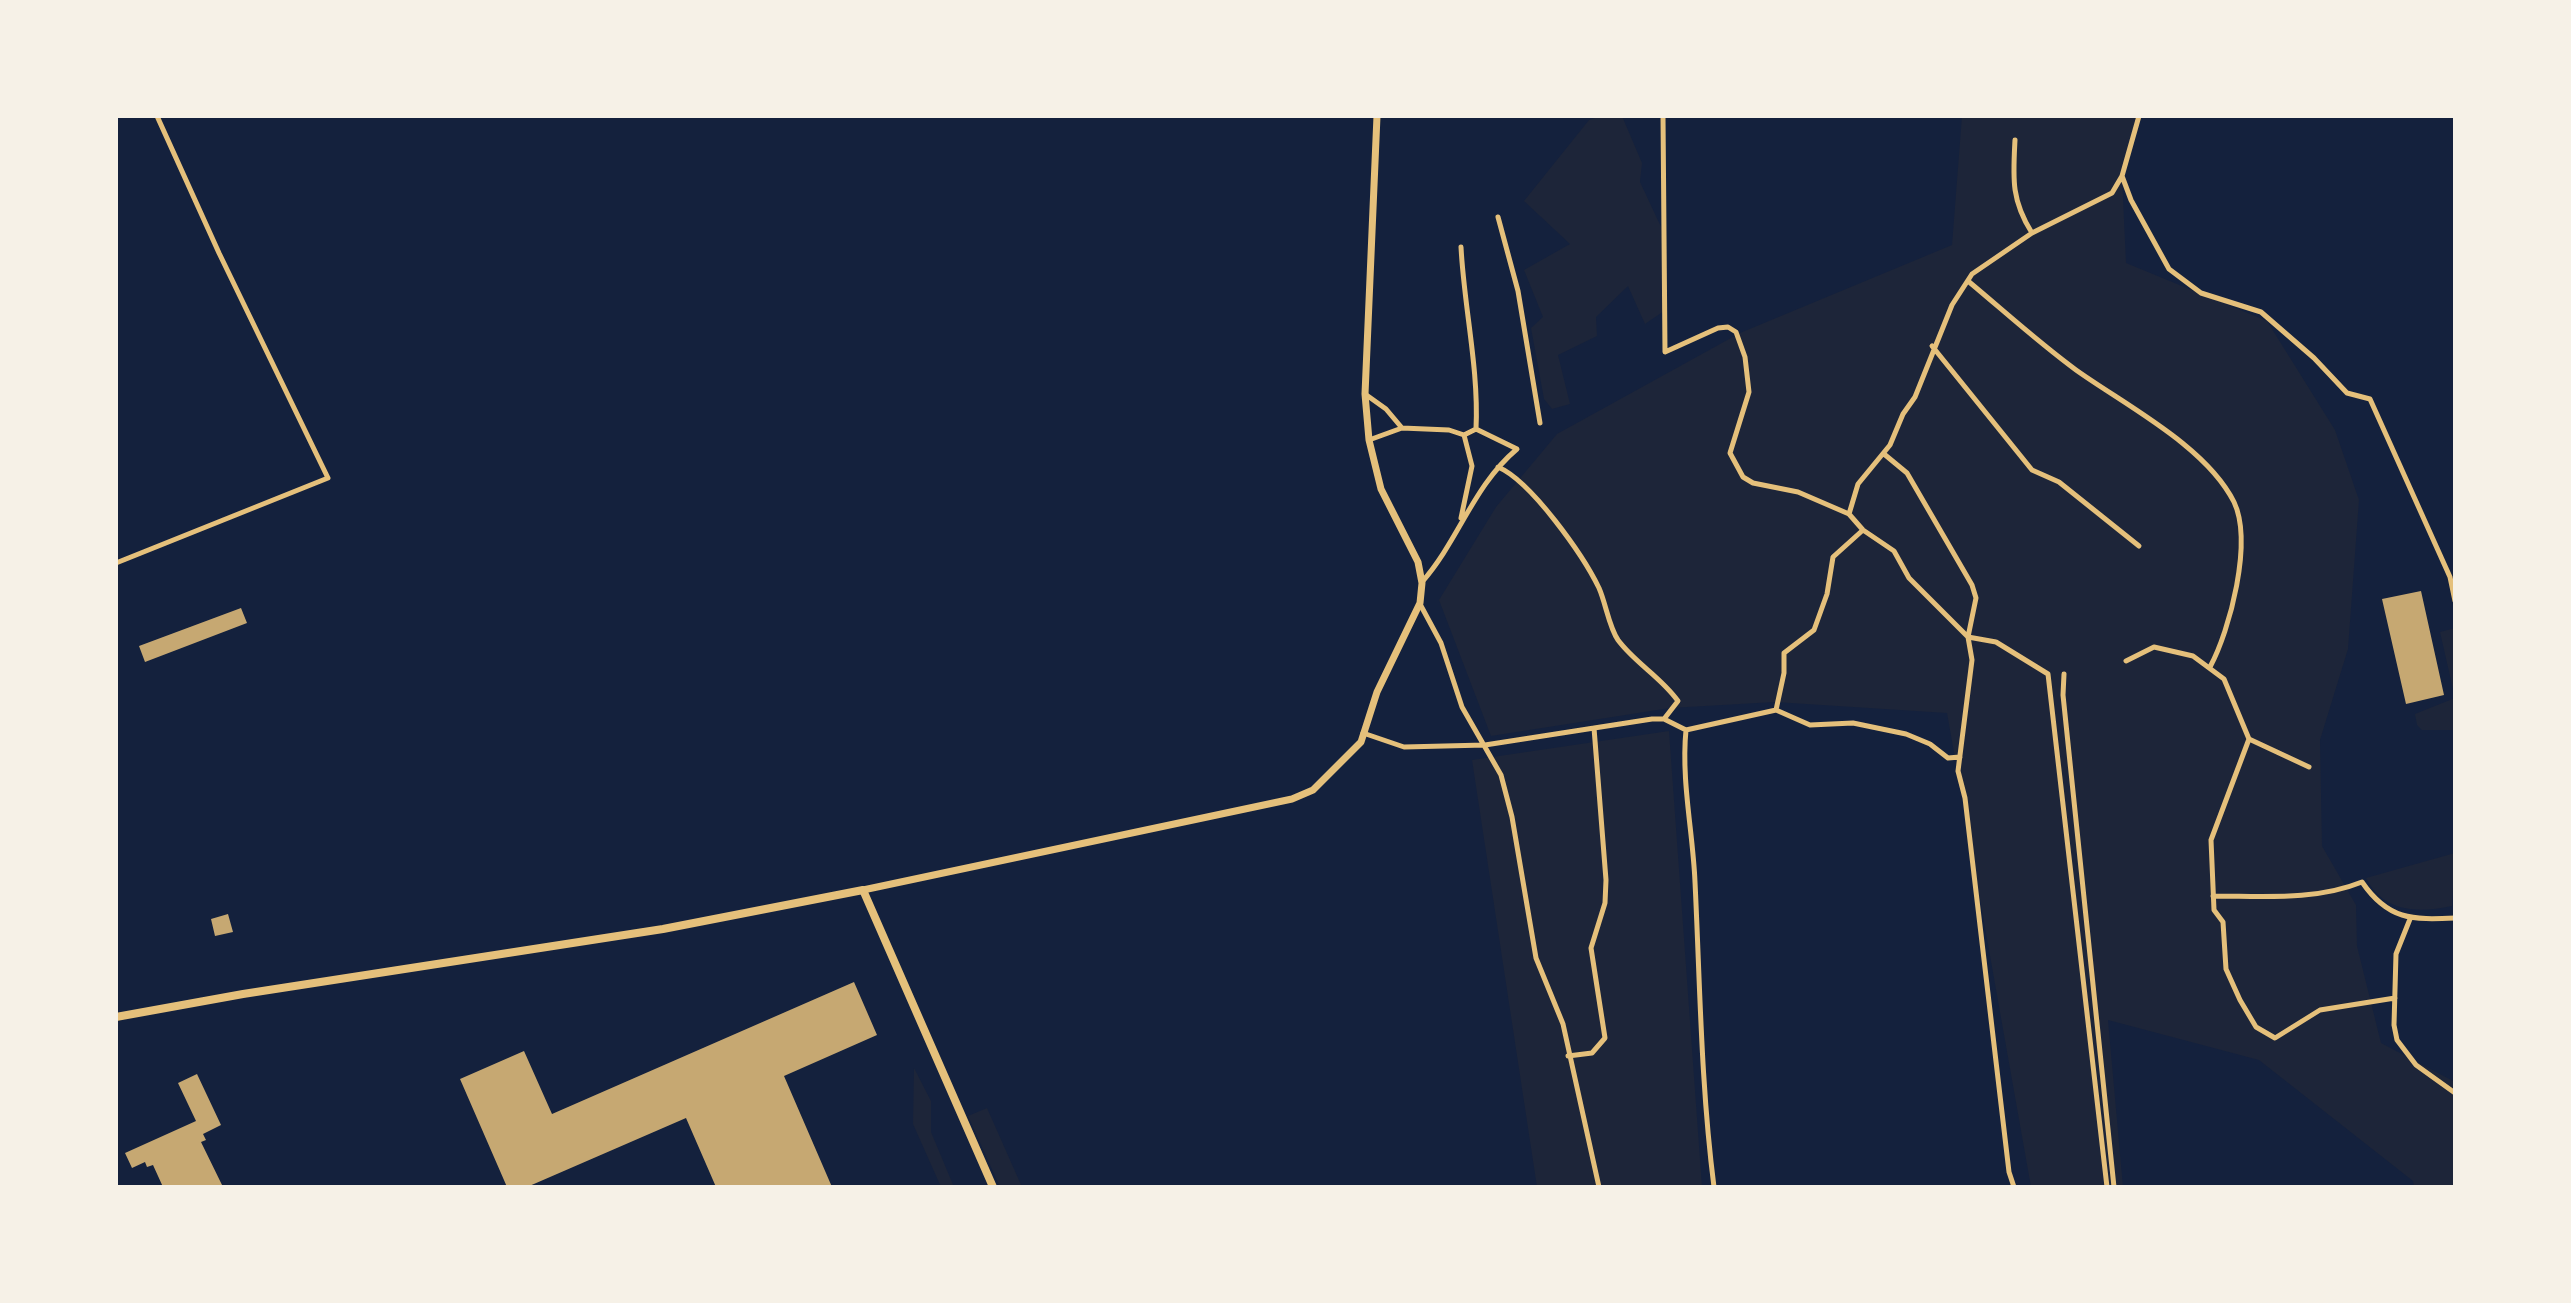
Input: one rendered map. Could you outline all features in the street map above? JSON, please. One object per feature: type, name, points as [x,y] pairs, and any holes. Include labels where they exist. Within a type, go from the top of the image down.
[{"type":"main road","points":[[116,1017],[243,994],[663,929],[863,890],[993,1187]]},
{"type":"street","points":[[116,563],[328,478],[157,116]]},
{"type":"street","points":[[863,890],[1292,799],[1313,790],[1361,742],[1377,692],[1420,603],[1422,583],[1418,562],[1381,489],[1369,440],[1365,394],[1377,116]]},
{"type":"street","points":[[1663,116],[1665,352],[1718,328],[1728,327],[1736,332],[1745,357],[1749,392],[1731,445],[1730,453],[1736,469],[1753,483],[1798,492],[1849,514],[1863,530],[1894,551],[1909,578],[1968,637],[1996,642],[2048,674],[2107,1187]]},
{"type":"street","points":[[1849,514],[1858,484],[1884,454],[1915,397],[1932,346],[1972,274],[2032,233],[2112,193],[2122,176],[2139,116]]},
{"type":"street","points":[[2015,140],[2013,178],[2017,210],[2032,233]]},
{"type":"street","points":[[2122,176],[2131,200],[2169,269],[2201,293],[2261,312],[2347,393],[2370,399],[2450,577],[2455,601]]},
{"type":"street","points":[[1498,217],[1518,291],[1540,423]]},
{"type":"street","points":[[1461,247],[1464,303],[1477,404],[1476,429]]},
{"type":"street","points":[[1968,281],[2075,369],[2159,425],[2189,450],[2234,503],[2240,529],[2237,580],[2224,642],[2210,667]]},
{"type":"street","points":[[1932,346],[2032,470],[2059,482],[2139,546]]},
{"type":"street","points":[[1365,394],[1386,409],[1402,428]]},
{"type":"street","points":[[1369,440],[1402,428],[1449,430],[1464,435],[1476,429]]},
{"type":"street","points":[[1422,583],[1439,563],[1480,487],[1517,449],[1476,429]]},
{"type":"street","points":[[1460,523],[1472,466],[1464,435]]},
{"type":"street","points":[[1884,454],[1907,473],[1972,585],[1976,598],[1968,637],[1972,660],[1958,771],[1965,798],[2009,1172],[2014,1187]]},
{"type":"street","points":[[1498,467],[1514,474],[1547,514],[1592,574],[1616,637],[1663,680],[1678,701],[1664,719]]},
{"type":"street","points":[[1776,710],[1784,653],[1814,630],[1827,594],[1833,557],[1863,530]]},
{"type":"street","points":[[1420,603],[1441,643],[1462,707],[1501,775],[1512,817],[1536,958],[1563,1024],[1599,1187]]},
{"type":"street","points":[[2126,661],[2154,647],[2193,656],[2224,679],[2249,739],[2309,767]]},
{"type":"street","points":[[2064,674],[2063,695],[2114,1187]]},
{"type":"street","points":[[1363,733],[1404,747],[1485,745],[1664,719],[1686,730],[1776,710],[1810,725],[1853,723],[1906,734],[1930,744],[1948,758],[1960,757]]},
{"type":"street","points":[[1568,1056],[1592,1053],[1605,1038],[1591,948],[1605,903],[1606,880],[1594,728]]},
{"type":"street","points":[[1686,730],[1704,1042],[1702,1087],[1714,1187]]},
{"type":"street","points":[[2249,739],[2211,840],[2214,910],[2223,922],[2226,969],[2256,1027],[2275,1038],[2320,1010],[2395,998]]},
{"type":"street","points":[[2213,896],[2308,896],[2340,891],[2362,882],[2376,902],[2410,919],[2455,918]]},
{"type":"street","points":[[2410,919],[2396,954],[2394,1025],[2405,1054],[2455,1093]]},
{"type":"shaded area","points":[[1601,116],[1622,116],[1642,163],[1640,182],[1662,229],[1664,311],[1645,324],[1628,286],[1596,317],[1597,336],[1558,355],[1570,404],[1552,409],[1544,399],[1531,328],[1543,317],[1524,270],[1570,244],[1524,201],[1589,120]]},
{"type":"shaded area","points":[[1962,116],[2136,116],[2122,176],[2126,263],[2267,321],[2335,430],[2359,500],[2348,649],[2320,740],[2322,846],[2356,905],[2357,946],[2381,1043],[2455,1082],[2455,1187],[2414,1187],[2413,1181],[2259,1060],[2108,1020],[2123,1187],[2031,1187],[1947,713],[1775,702],[1670,708],[1491,736],[1439,600],[1496,507],[1557,434],[1740,333],[1952,245]]},
{"type":"shaded area","points":[[2455,628],[2455,698],[2440,632]]},
{"type":"shaded area","points":[[2455,698],[2455,730],[2422,730],[2417,725],[2415,714]]},
{"type":"shaded area","points":[[1669,731],[1702,1187],[1537,1187],[1472,760]]},
{"type":"shaded area","points":[[2455,853],[2452,906],[2427,910],[2403,908],[2382,898],[2366,878]]},
{"type":"shaded area","points":[[914,1068],[931,1101],[931,1132],[954,1187],[941,1187],[913,1124]]},
{"type":"shaded area","points":[[987,1108],[1022,1187],[1000,1187],[968,1116]]},
{"type":"building","points":[[2421,591],[2444,695],[2406,704],[2382,599]]},
{"type":"building","points":[[241,608],[247,623],[145,662],[139,646]]},
{"type":"building","points":[[228,914],[233,932],[215,936],[211,919]]},
{"type":"building","points":[[854,982],[877,1035],[784,1076],[832,1187],[716,1187],[686,1118],[527,1187],[507,1187],[460,1079],[524,1051],[552,1114]]},
{"type":"building","points":[[197,1074],[221,1125],[203,1134],[206,1140],[201,1142],[223,1187],[163,1187],[153,1165],[147,1167],[145,1162],[132,1168],[125,1153],[196,1121],[178,1083]]}]
